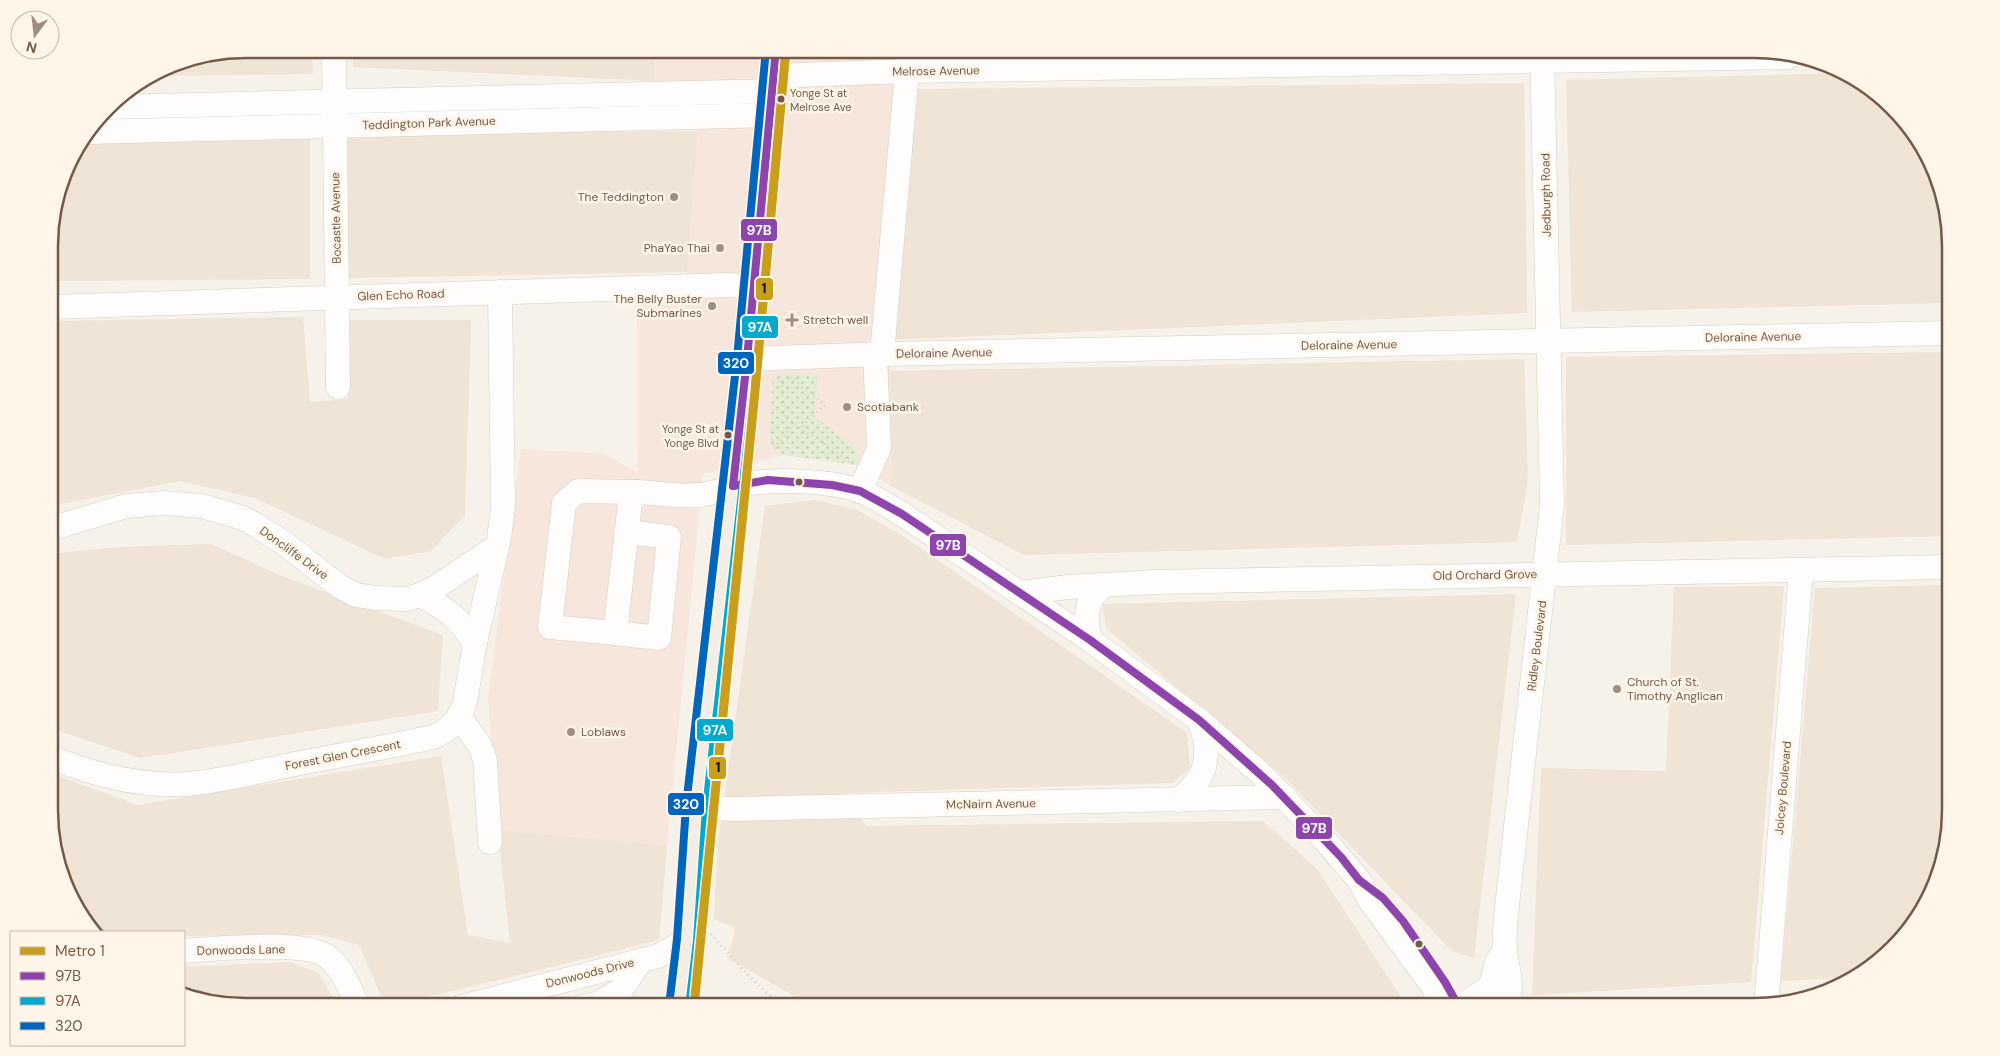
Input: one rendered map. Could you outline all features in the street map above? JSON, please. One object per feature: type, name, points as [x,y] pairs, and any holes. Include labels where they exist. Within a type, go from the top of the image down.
[{"type":"main road","points":[[682,998],[699,937],[696,807],[747,359],[775,58]]},
{"type":"street","name":"Bocastle Avenue","points":[[334,58],[338,387]]},
{"type":"street","name":"Melrose Avenue","points":[[771,94],[908,60],[1162,58]]},
{"type":"street","name":"Jedburgh Road","points":[[1543,58],[1550,342]]},
{"type":"street","points":[[860,491],[880,448],[879,354],[908,60]]},
{"type":"street","name":"Teddington Park Avenue","points":[[119,107],[771,94]]},
{"type":"street","name":"Teddington Park Avenue","points":[[95,132],[334,126],[771,94]]},
{"type":"street","name":"Glen Echo Road","points":[[58,307],[500,292],[721,286],[753,287]]},
{"type":"street","points":[[496,547],[503,507],[500,292]]},
{"type":"street","name":"Deloraine Avenue","points":[[747,359],[879,354],[1942,333]]},
{"type":"street","name":"Ridley Boulevard","points":[[1512,998],[1509,967],[1505,949],[1508,888],[1552,505],[1550,342]]},
{"type":"street","points":[[626,532],[669,537],[659,638],[550,627],[564,503],[578,491],[699,495],[733,486],[768,480],[832,485],[860,491],[902,514],[1090,640],[1199,720],[1245,759],[1285,797],[1341,857],[1359,880],[1371,902],[1439,998]]},
{"type":"street","points":[[615,633],[630,503],[638,492]]},
{"type":"street","name":"Doncliffe Drive","points":[[58,527],[132,506],[165,503],[202,506],[242,518],[268,532],[328,578],[356,595],[396,599],[420,595],[436,588],[496,547]]},
{"type":"street","name":"Forest Glen Crescent","points":[[58,761],[79,769],[122,780],[150,784],[187,784],[433,737],[449,729],[459,716],[465,702],[475,644],[496,547]]},
{"type":"street","name":"Old Orchard Grove","points":[[1019,593],[1063,587],[1154,582],[1942,566]]},
{"type":"street","name":"Joicey Boulevard","points":[[1767,998],[1801,570]]},
{"type":"street","points":[[1090,640],[1086,619],[1090,598],[1096,590],[1105,585]]},
{"type":"street","points":[[420,595],[454,615],[475,644]]},
{"type":"street","points":[[459,716],[480,746],[485,760],[490,842]]},
{"type":"street","points":[[1178,800],[1198,780],[1206,760],[1205,734],[1199,720]]},
{"type":"street","name":"McNairn Avenue","points":[[696,807],[732,809],[1285,797]]},
{"type":"street","points":[[1359,880],[1383,898],[1404,921],[1454,998]]},
{"type":"street","name":"Donwoods Drive","points":[[495,998],[658,956],[699,937]]},
{"type":"street","name":"Donwoods Lane","points":[[185,951],[266,947],[314,950],[328,957],[343,974],[354,998]]},
{"type":"street","name":"Ridley Boulevard","points":[[1473,998],[1491,985],[1497,962],[1505,949]]},
{"type":"street","points":[[607,998],[621,990],[641,960]]},
{"type":"path","points":[[801,428],[825,404],[788,375],[778,373],[781,379],[784,417],[853,465]]},
{"type":"path","points":[[774,448],[793,425]]},
{"type":"path","points":[[699,937],[748,975],[772,998]]},
{"type":"shaded area","points":[[233,58],[312,58],[313,74],[165,76],[185,67]]},
{"type":"shaded area","points":[[353,58],[654,58],[654,81],[353,67]]},
{"type":"shaded area","points":[[654,58],[910,58],[885,340],[891,371],[891,486],[857,465],[784,455],[703,474],[667,845],[498,830],[488,698],[521,449],[605,454],[638,473],[637,304],[688,299],[687,272],[700,84],[654,81]]},
{"type":"shaded area","points":[[1830,73],[1859,89],[1878,104],[1904,131],[1923,162],[1933,185],[1942,233],[1942,303],[1572,312],[1566,80]]},
{"type":"shaded area","points":[[1524,83],[1527,313],[885,340],[907,89]]},
{"type":"shaded area","points":[[698,131],[687,272],[348,278],[346,133]]},
{"type":"shaded area","points":[[310,135],[310,279],[58,281],[58,233],[61,209],[67,185],[77,162],[90,139]]},
{"type":"shaded area","points":[[303,317],[310,402],[348,399],[348,320],[471,320],[465,515],[431,551],[385,559],[255,498],[180,481],[58,504],[58,321]]},
{"type":"shaded area","points":[[1942,352],[1942,536],[1566,545],[1566,357]]},
{"type":"shaded area","points":[[1524,359],[1528,481],[1517,542],[1024,555],[891,486],[891,371]]},
{"type":"shaded area","points":[[815,500],[857,510],[903,536],[1187,733],[1190,768],[1172,783],[845,793],[866,826],[1263,821],[1317,869],[1401,997],[797,998],[728,958],[735,928],[714,919],[718,842],[765,506]]},
{"type":"shaded area","points":[[211,544],[284,577],[443,635],[438,711],[141,758],[58,731],[58,553],[117,547]]},
{"type":"shaded area","points":[[1942,585],[1941,835],[1933,871],[1923,894],[1904,925],[1878,952],[1859,967],[1840,978],[1781,981],[1815,588]]},
{"type":"shaded area","points":[[1784,586],[1751,982],[1532,995],[1541,768],[1666,771],[1674,587]]},
{"type":"shaded area","points":[[1516,594],[1474,958],[1452,951],[1287,780],[1106,628],[1102,604]]},
{"type":"shaded area","points":[[441,756],[468,935],[510,943],[498,830],[667,845],[659,940],[423,998],[382,998],[359,945],[322,935],[185,936],[185,931],[101,931],[89,915],[67,871],[59,835],[58,776],[137,805]]},
{"type":"shaded area","points":[[290,962],[318,973],[333,998],[233,998],[209,995],[185,989],[185,967]]},
{"type":"green space","points":[[783,374],[817,374],[815,417],[855,448],[858,465],[784,455],[769,442],[773,380]]},
{"type":"metro line","name":"1","points":[[695,998],[755,391],[785,58]]},
{"type":"transit line","name":"320","points":[[670,998],[677,939],[686,806],[737,358],[765,58]]},
{"type":"transit line","name":"97B","points":[[733,486],[775,58]]},
{"type":"transit line","name":"97A","points":[[690,998],[697,941],[706,808],[757,360],[785,58]]},
{"type":"transit line","name":"97B","points":[[733,486],[768,480],[832,485],[860,491],[902,514],[1090,640],[1199,720],[1272,785],[1341,857],[1359,880],[1383,898],[1403,921],[1454,998]]},
{"type":"place","name":"Yonge St at Melrose Ave","points":[[781,99]]},
{"type":"place","name":"The Teddington","points":[[674,197]]},
{"type":"place","name":"PhaYao Thai","points":[[720,248]]},
{"type":"place","name":"The Belly Buster Submarines","points":[[712,306]]},
{"type":"place","name":"Stretch well","points":[[792,320]]},
{"type":"place","name":"Scotiabank","points":[[847,407]]},
{"type":"place","name":"Yonge St at Yonge Blvd","points":[[728,435]]},
{"type":"place","name":"Church of St. Timothy Anglican","points":[[1617,689]]},
{"type":"place","name":"Loblaws","points":[[571,732]]}]
